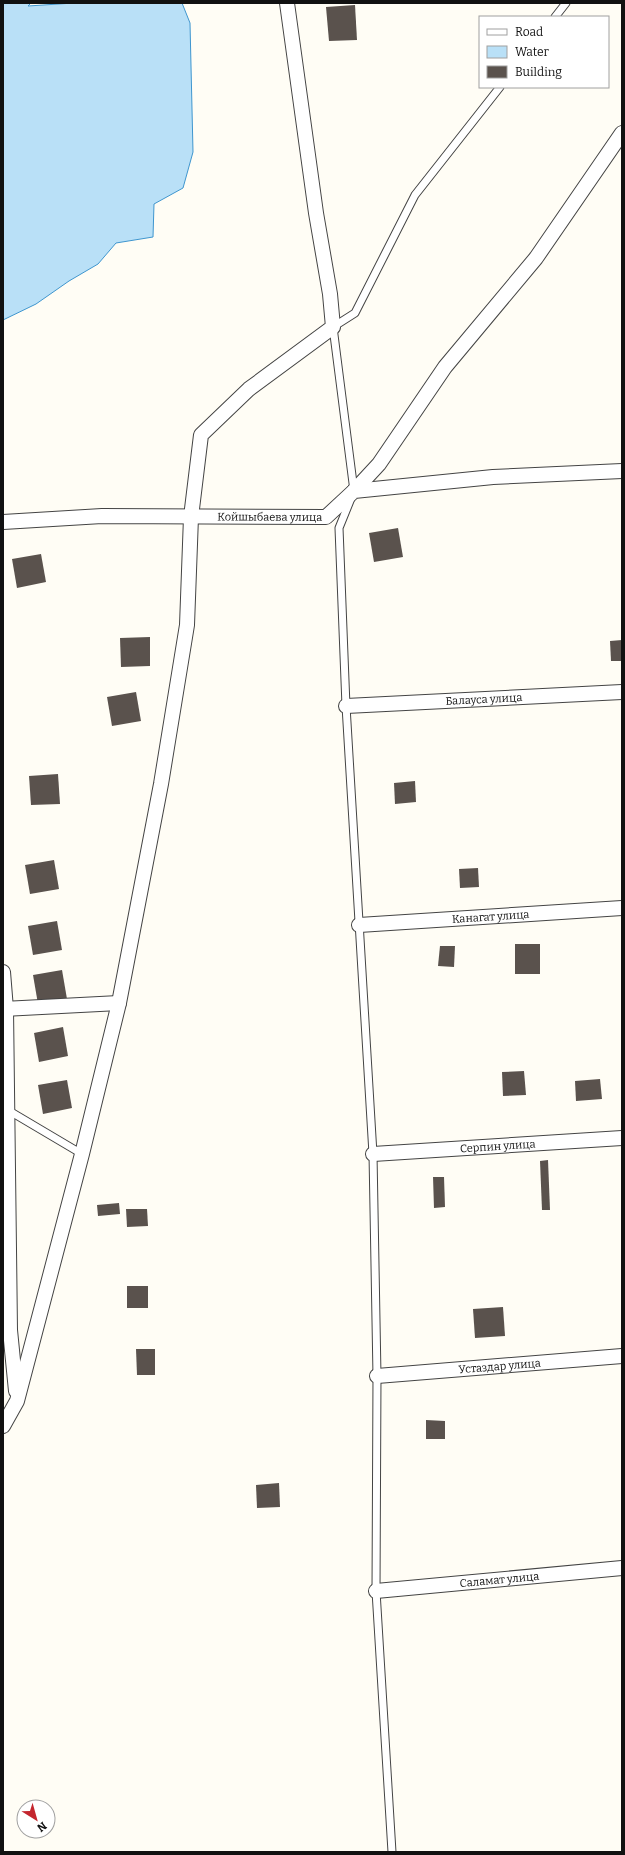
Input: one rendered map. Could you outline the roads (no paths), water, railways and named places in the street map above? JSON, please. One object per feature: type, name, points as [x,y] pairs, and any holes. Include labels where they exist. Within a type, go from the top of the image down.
[{"type":"street","points":[[3,1426],[17,1401],[82,1154],[119,1003],[161,784],[187,625],[191,516],[200,435],[249,389],[333,326],[330,294],[316,213],[287,3]]},
{"type":"street","name":"Койшыбаева улица","points":[[3,522],[102,516],[326,517],[354,491],[379,464],[446,367],[536,258],[622,133]]},
{"type":"street","points":[[354,491],[493,477],[622,471]]},
{"type":"street","name":"Балауса улица","points":[[346,706],[622,692]]},
{"type":"street","name":"Канагат улица","points":[[359,925],[622,908]]},
{"type":"street","points":[[3,972],[10,1330],[17,1401]]},
{"type":"street","points":[[4,1009],[119,1003]]},
{"type":"street","name":"Серпин улица","points":[[373,1154],[622,1138]]},
{"type":"street","name":"Устаздар улица","points":[[377,1376],[622,1356]]},
{"type":"street","name":"Саламат улица","points":[[376,1591],[622,1568]]},
{"type":"lane","points":[[556,16],[566,3]]},
{"type":"lane","points":[[392,1852],[376,1591],[377,1376],[373,1154],[346,706],[339,528],[354,491],[333,326],[355,313],[415,195],[499,88]]},
{"type":"lane","points":[[5,1108],[82,1154]]},
{"type":"water","points":[[3,3],[31,3],[28,6],[74,3],[182,3],[190,23],[193,152],[183,188],[154,204],[153,237],[116,243],[98,264],[69,281],[36,304],[3,320]]}]
